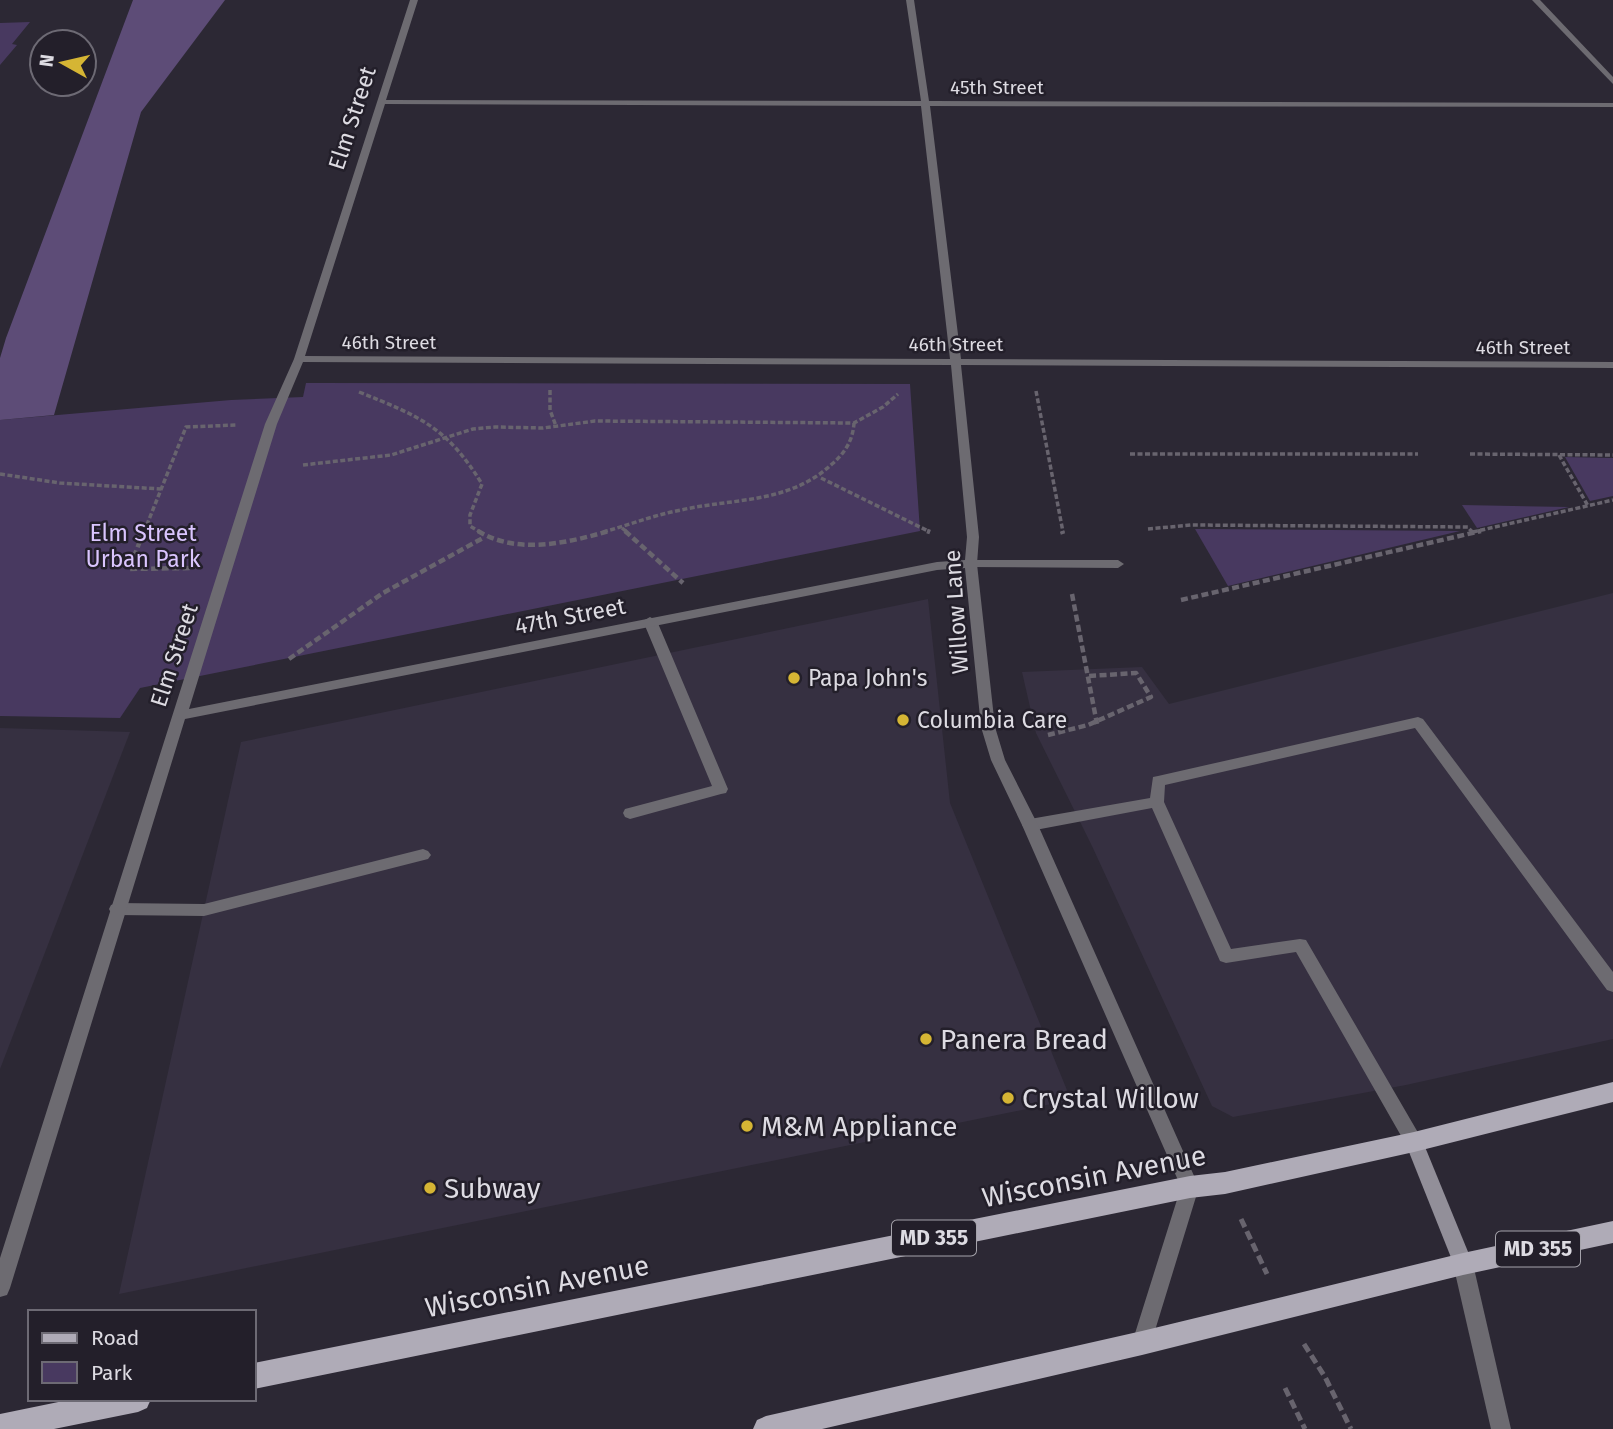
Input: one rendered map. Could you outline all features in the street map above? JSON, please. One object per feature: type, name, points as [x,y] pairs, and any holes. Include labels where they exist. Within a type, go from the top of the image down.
[{"type":"main road","name":"Wisconsin Avenue","points":[[256,1376],[1190,1187],[1224,1183],[1414,1142],[1613,1092]]},
{"type":"main road","name":"MD 355","points":[[766,1429],[1142,1343],[1463,1264],[1613,1232]]},
{"type":"main road","points":[[0,1427],[128,1401]]},
{"type":"street","name":"Elm Street","points":[[0,1288],[271,424],[299,359],[414,0]]},
{"type":"street","name":"Willow Lane","points":[[910,0],[926,102],[957,361],[974,537],[971,564],[988,727],[998,760],[1030,825],[1190,1187]]},
{"type":"street","points":[[1536,0],[1613,82]]},
{"type":"street","name":"45th Street","points":[[381,102],[1613,105]]},
{"type":"street","name":"46th Street","points":[[299,359],[1613,365]]},
{"type":"street","name":"47th Street","points":[[178,716],[937,566],[1118,564]]},
{"type":"street","points":[[629,813],[721,789],[650,621]]},
{"type":"street","points":[[1501,1429],[1463,1264],[1414,1142],[1300,945],[1226,956],[1157,802],[1158,781],[1418,722],[1613,985]]},
{"type":"street","points":[[1030,825],[1157,802]]},
{"type":"street","points":[[117,909],[204,910],[424,855]]},
{"type":"street","points":[[1142,1343],[1190,1187]]},
{"type":"path","points":[[549,379],[550,410],[556,426]]},
{"type":"path","points":[[348,387],[423,419],[449,436],[463,452],[482,484],[470,515],[470,526],[483,538],[502,543],[531,545],[562,541],[681,509],[783,495],[821,478],[847,449],[854,434],[855,423]]},
{"type":"path","points":[[303,465],[391,455],[473,429],[556,426],[595,421],[855,423],[883,407],[903,391]]},
{"type":"path","points":[[1036,391],[1065,542]]},
{"type":"path","points":[[228,567],[129,569],[186,426],[271,424]]},
{"type":"path","points":[[1130,454],[1418,453]]},
{"type":"path","points":[[1470,454],[1613,455]]},
{"type":"path","points":[[1559,455],[1588,506]]},
{"type":"path","points":[[0,474],[73,485],[161,489]]},
{"type":"path","points":[[821,478],[930,531]]},
{"type":"path","points":[[1181,600],[1613,500]]},
{"type":"path","points":[[1148,529],[1191,525],[1468,527],[1473,533]]},
{"type":"path","points":[[621,527],[683,583]]},
{"type":"path","points":[[287,660],[325,629],[382,591],[483,538]]},
{"type":"path","points":[[1070,582],[1097,724]]},
{"type":"path","points":[[1048,734],[1073,732],[1097,724],[1151,697],[1136,673],[1089,676]]},
{"type":"path","points":[[1224,1183],[1283,1308],[1325,1377],[1350,1429]]},
{"type":"path","points":[[1285,1388],[1305,1429]]},
{"type":"shaded area","points":[[133,0],[225,0],[141,112],[54,415],[0,420],[0,358]]},
{"type":"shaded area","points":[[1613,593],[1613,1039],[1406,1085],[1233,1117],[1212,1106],[1092,846],[1036,733],[1022,672],[1142,667],[1169,704]]},
{"type":"shaded area","points":[[928,599],[950,803],[1071,1100],[119,1294],[241,742]]},
{"type":"shaded area","points":[[0,728],[130,732],[0,1069]]},
{"type":"green space","points":[[30,22],[12,44],[17,45],[0,65],[0,23]]},
{"type":"green space","name":"Elm Street Urban Park","points":[[306,383],[910,384],[920,531],[140,688],[120,718],[0,716],[0,420],[231,400],[303,397]]},
{"type":"green space","points":[[1565,457],[1613,458],[1613,496],[1590,501]]},
{"type":"green space","points":[[1462,505],[1569,507],[1477,528]]},
{"type":"green space","points":[[1195,529],[1460,531],[1228,586]]},
{"type":"place","name":"Papa John's","points":[[794,678]]},
{"type":"place","name":"Columbia Care","points":[[903,720]]},
{"type":"place","name":"Panera Bread","points":[[926,1039]]},
{"type":"place","name":"Crystal Willow","points":[[1008,1098]]},
{"type":"place","name":"M&M Appliance","points":[[747,1126]]},
{"type":"place","name":"Subway","points":[[430,1188]]}]
